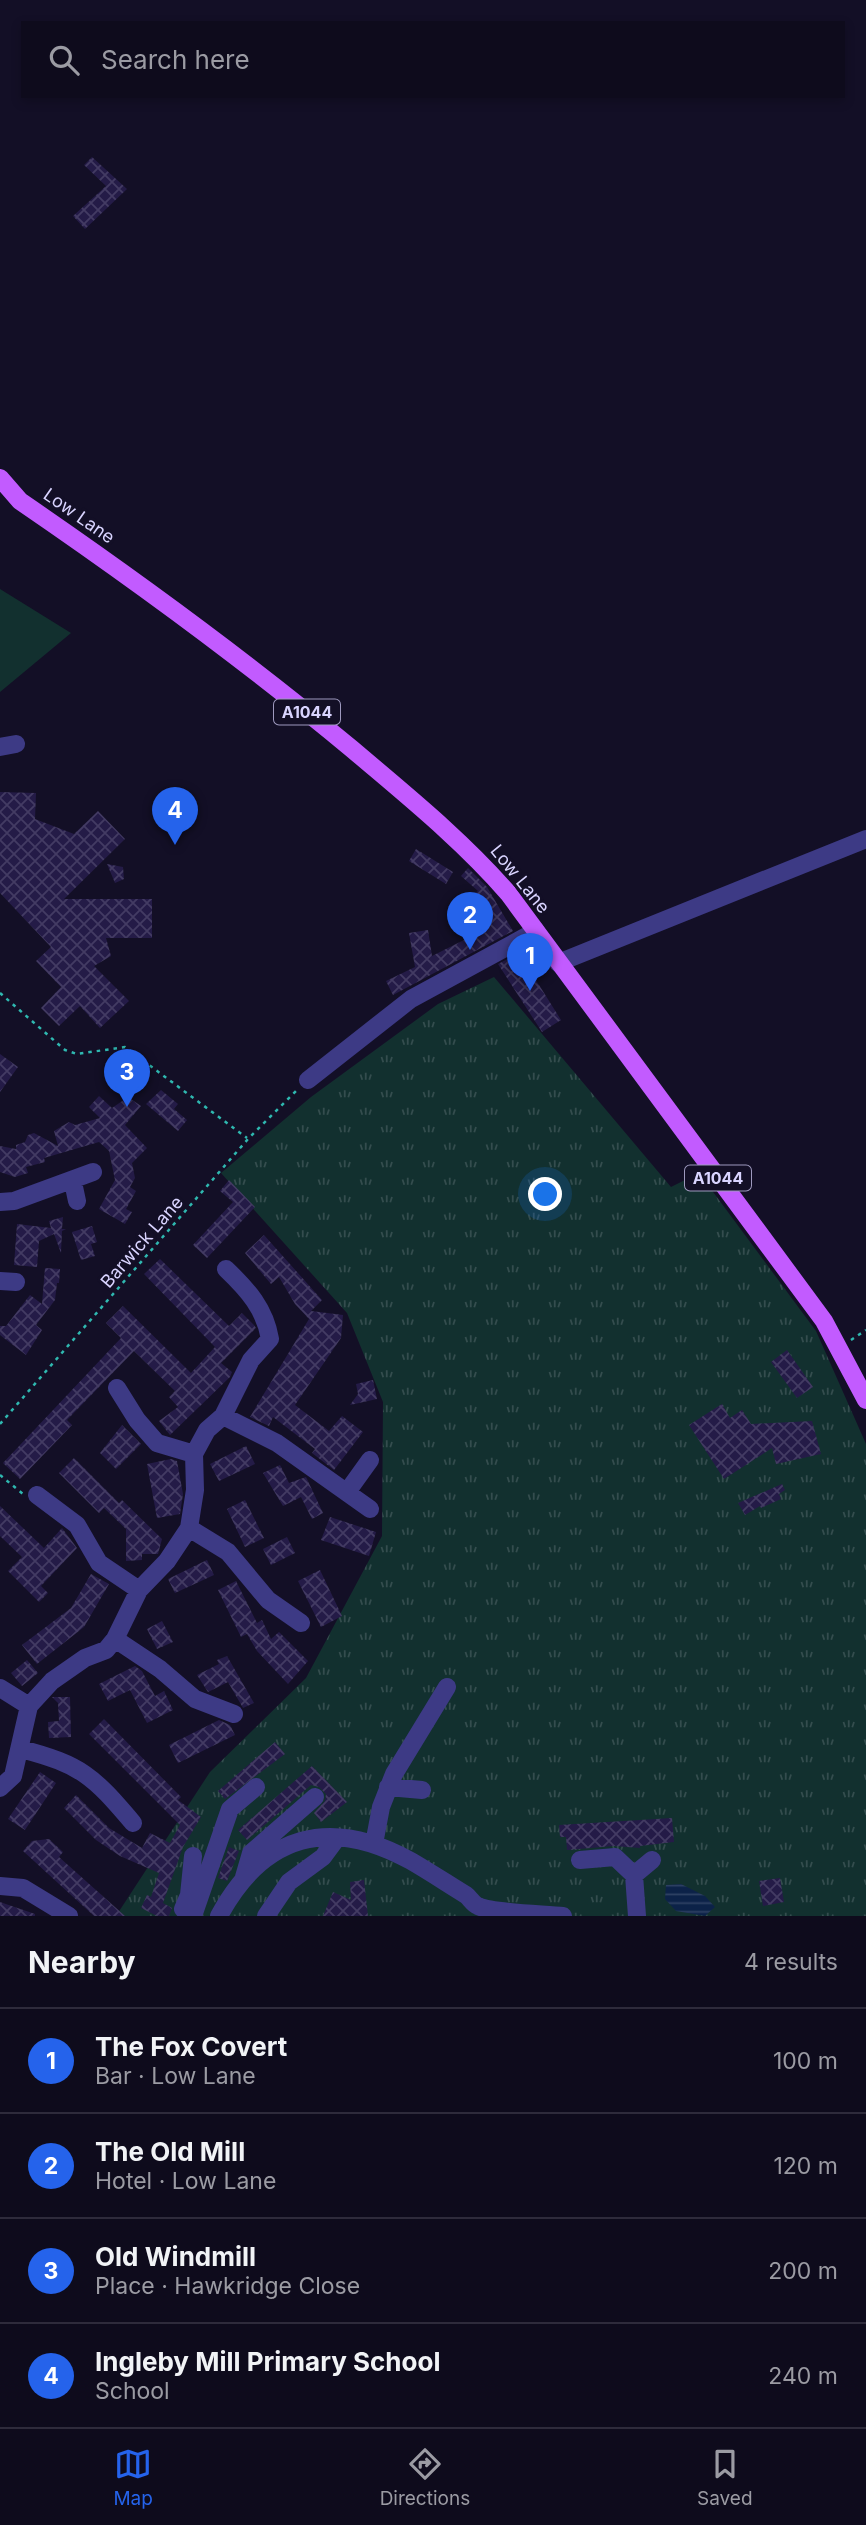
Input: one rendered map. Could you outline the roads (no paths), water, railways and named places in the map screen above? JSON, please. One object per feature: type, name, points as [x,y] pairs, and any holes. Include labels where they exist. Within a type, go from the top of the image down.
[{"type":"main road","name":"Low Lane","points":[[0,478],[20,500],[299,705],[482,863],[536,931],[840,1347],[866,1400]]},
{"type":"main road","name":"Low Lane","points":[[0,496],[20,500]]},
{"type":"street","points":[[558,962],[866,839]]},
{"type":"street","points":[[308,1080],[411,999],[536,931]]},
{"type":"street","points":[[0,1202],[14,1201],[73,1182],[93,1172]]},
{"type":"street","points":[[73,1182],[77,1201]]},
{"type":"street","points":[[0,1788],[13,1776],[29,1706],[52,1681],[85,1658],[106,1650],[116,1639],[139,1590],[167,1561],[189,1528],[195,1490],[194,1454],[207,1430],[223,1416],[251,1360],[270,1339],[267,1320],[248,1290],[226,1269]]},
{"type":"street","points":[[117,1388],[137,1420],[156,1443],[194,1454]]},
{"type":"street","points":[[223,1416],[277,1443],[370,1509]]},
{"type":"street","points":[[347,1492],[370,1460]]},
{"type":"street","points":[[37,1495],[77,1525],[99,1563],[139,1590]]},
{"type":"street","points":[[189,1528],[228,1552],[268,1600],[301,1623]]},
{"type":"street","points":[[116,1639],[160,1669],[195,1699],[234,1714]]},
{"type":"street","points":[[374,1844],[388,1787],[447,1687]]},
{"type":"street","points":[[0,1688],[29,1706]]},
{"type":"street","points":[[21,1749],[64,1760],[98,1783],[133,1823]]},
{"type":"street","points":[[193,1916],[230,1809],[256,1787]]},
{"type":"street","points":[[388,1787],[422,1790]]},
{"type":"street","points":[[244,1877],[251,1853],[315,1797]]},
{"type":"street","points":[[219,1916],[244,1877],[273,1851],[319,1836],[374,1844],[412,1862],[478,1906],[563,1916]]},
{"type":"street","points":[[266,1916],[289,1882],[323,1857],[337,1838]]},
{"type":"street","points":[[181,1916],[189,1895],[193,1856]]},
{"type":"street","points":[[580,1860],[615,1857],[634,1875],[637,1916]]},
{"type":"street","points":[[634,1875],[652,1860]]},
{"type":"street","points":[[0,1886],[23,1888],[69,1916]]},
{"type":"water","points":[[681,1884],[705,1896],[715,1907],[705,1916],[676,1911],[665,1899],[666,1885]]},
{"type":"place","name":"Ingleby Mill Primary School","points":[[175,845]]},
{"type":"place","name":"The Old Mill","points":[[470,950]]},
{"type":"place","name":"The Fox Covert","points":[[530,991]]},
{"type":"place","name":"Old Windmill","points":[[127,1107]]}]
